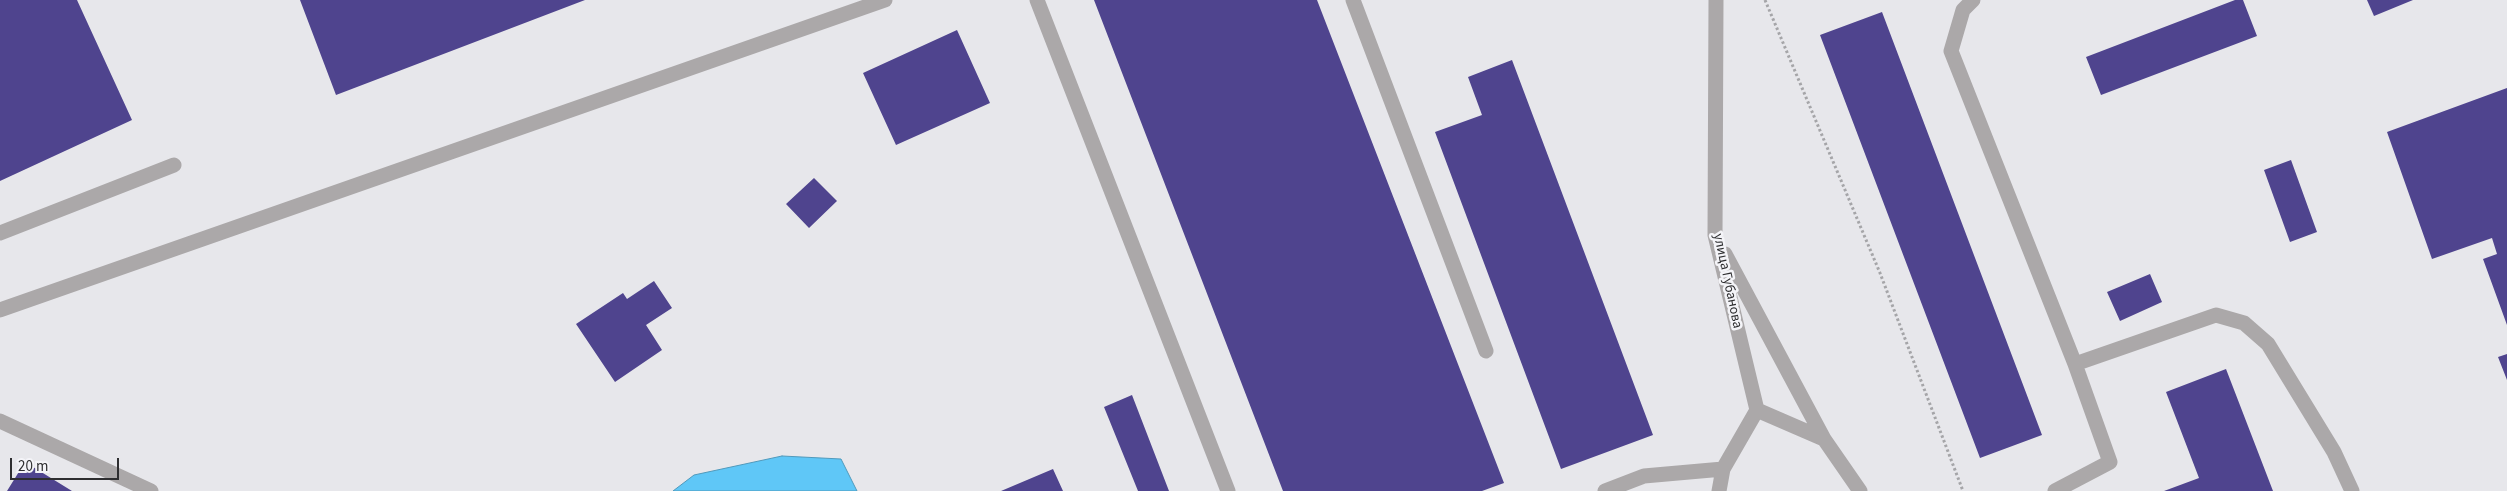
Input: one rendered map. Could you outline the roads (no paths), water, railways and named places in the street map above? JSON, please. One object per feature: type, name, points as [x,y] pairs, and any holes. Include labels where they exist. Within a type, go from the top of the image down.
[{"type":"street","points":[[0,310],[885,0]]},
{"type":"street","points":[[1037,0],[1228,491]]},
{"type":"street","points":[[1353,0],[1486,351]]},
{"type":"street","name":"улица Губанова","points":[[1716,0],[1715,235],[1757,410]]},
{"type":"street","points":[[1972,0],[1963,10],[1951,51],[2075,364],[2110,462],[2055,491]]},
{"type":"street","points":[[0,233],[174,165]]},
{"type":"street","points":[[1715,235],[1824,439],[1860,491]]},
{"type":"street","points":[[2075,364],[2216,314],[2244,323],[2268,344],[2334,452],[2352,491]]},
{"type":"street","points":[[1719,491],[1723,469],[1757,410],[1824,439]]},
{"type":"street","points":[[0,421],[151,491]]},
{"type":"street","points":[[1605,491],[1644,476],[1723,469]]},
{"type":"water","points":[[782,456],[841,459],[857,491],[673,491],[694,475]]}]
